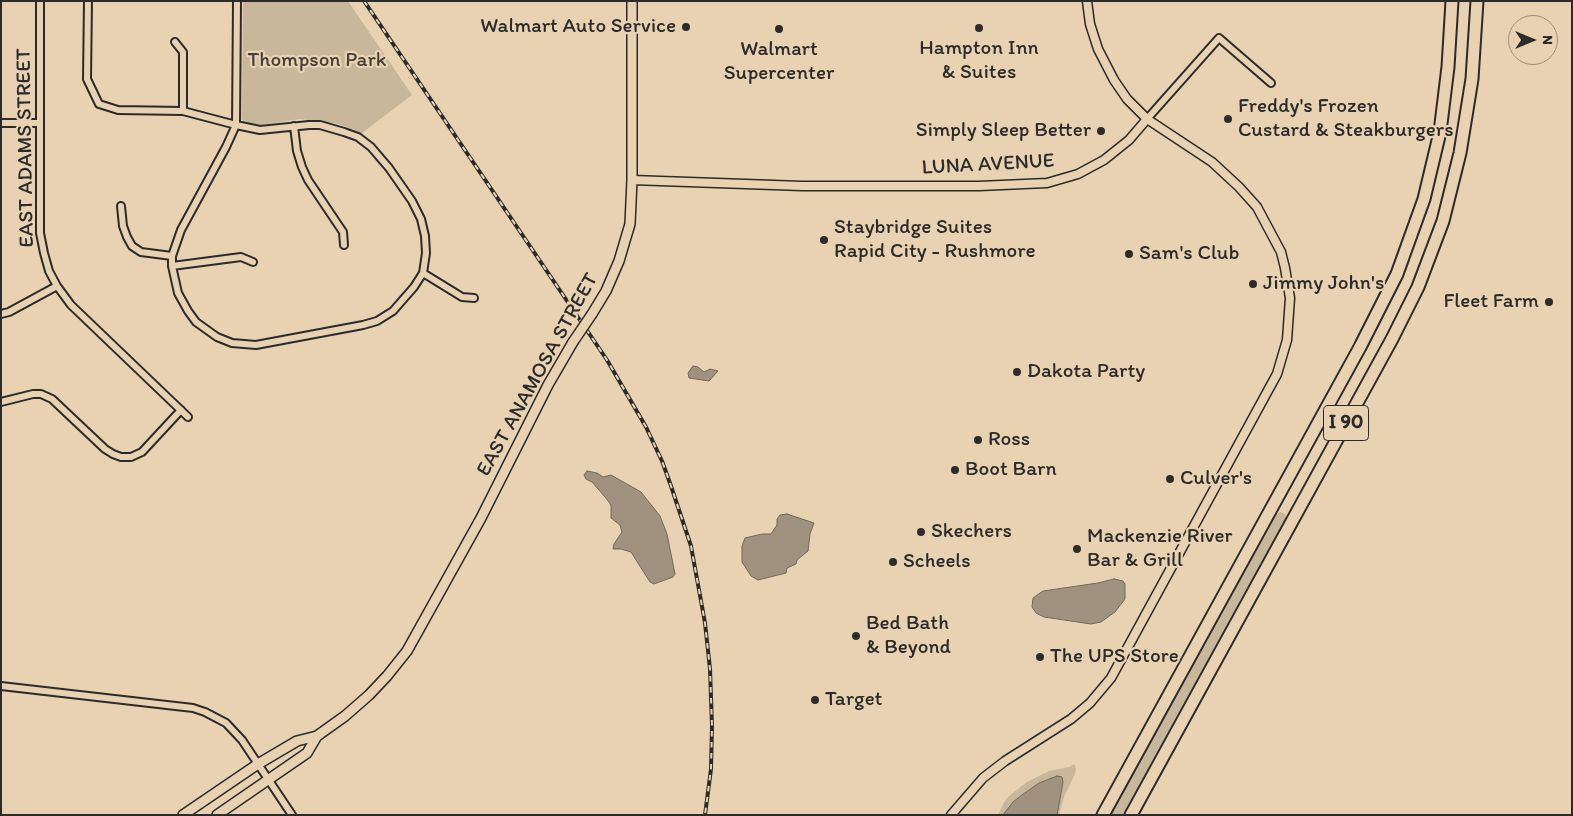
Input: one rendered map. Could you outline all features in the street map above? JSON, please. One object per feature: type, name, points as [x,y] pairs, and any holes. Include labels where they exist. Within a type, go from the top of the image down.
[{"type":"highway","name":"I 90","points":[[1103,815],[1360,347],[1397,274],[1418,219],[1435,156],[1446,88],[1451,28],[1451,1]]},
{"type":"highway","name":"I 90","points":[[1131,815],[1392,339],[1418,287],[1443,221],[1460,153],[1472,78],[1477,1]]},
{"type":"main road","name":"EAST ANAMOSA STREET","points":[[183,815],[258,764],[297,741],[317,736],[345,716],[369,695],[407,651],[481,518],[548,385],[606,291],[619,261],[630,224],[632,180],[632,1]]},
{"type":"main road","name":"EAST ANAMOSA STREET","points":[[217,815],[307,753],[317,736]]},
{"type":"street","name":"EAST ADAMS STREET","points":[[40,1],[40,233],[46,262],[57,286],[71,305],[188,418]]},
{"type":"street","points":[[88,1],[87,79],[100,104],[118,110],[183,111],[236,126],[260,130],[309,125],[330,127],[358,137],[371,147],[389,168],[412,201],[421,220],[425,236],[426,253],[423,273],[414,287],[393,311],[377,321],[265,343],[244,345],[217,337],[196,322],[178,293],[172,266],[172,256],[181,230],[236,126],[236,1]]},
{"type":"street","points":[[951,815],[982,778],[1005,760],[1071,719],[1090,703],[1117,669],[1277,374],[1289,327],[1289,292],[1281,252],[1257,207],[1212,162],[1147,119],[1120,89],[1102,60],[1090,24],[1087,1]]},
{"type":"street","name":"LUNA AVENUE","points":[[632,180],[794,186],[980,186],[1047,183],[1078,174],[1104,160],[1129,140],[1219,38],[1271,83]]},
{"type":"street","points":[[175,42],[183,52],[183,111]]},
{"type":"street","points":[[1,123],[39,123]]},
{"type":"street","points":[[294,126],[297,151],[302,167],[308,180],[343,232],[344,245]]},
{"type":"street","points":[[121,206],[126,238],[132,246],[142,252],[172,256]]},
{"type":"street","points":[[172,266],[241,257],[253,262]]},
{"type":"street","points":[[423,273],[462,297],[474,298]]},
{"type":"street","points":[[1,314],[9,312],[57,286]]},
{"type":"street","points":[[1,402],[33,394],[41,394],[52,399],[105,449],[121,457],[131,457],[142,452],[180,410]]},
{"type":"street","points":[[1,686],[193,708],[205,712],[226,722],[242,740],[292,815]]},
{"type":"green space","name":"Thompson Park","points":[[243,1],[348,1],[412,95],[362,133],[338,124],[300,119],[262,125],[245,123],[242,119]]},
{"type":"green space","points":[[1280,512],[1285,514],[1287,520],[1126,815],[1110,815],[1275,515]]},
{"type":"green space","points":[[1074,764],[1076,768],[1075,774],[1064,797],[1059,815],[998,815],[1009,796],[1027,782],[1049,771],[1069,767]]},
{"type":"shaded area","points":[[693,366],[698,367],[704,372],[710,369],[718,371],[709,381],[689,378],[688,373]]},
{"type":"shaded area","points":[[587,471],[597,473],[603,477],[611,475],[641,492],[660,516],[667,534],[675,574],[673,577],[654,584],[650,582],[631,552],[613,549],[622,532],[620,525],[611,518],[611,505],[592,482],[586,479],[584,475]]},
{"type":"shaded area","points":[[787,514],[814,523],[810,534],[808,551],[797,560],[796,564],[787,568],[786,573],[758,580],[751,576],[742,562],[742,546],[745,538],[771,534],[777,525],[777,519],[780,515]]},
{"type":"shaded area","points":[[1114,579],[1123,581],[1125,584],[1125,599],[1115,612],[1101,622],[1091,624],[1044,617],[1036,613],[1032,607],[1033,598],[1043,591]]},
{"type":"shaded area","points":[[1057,776],[1062,777],[1063,782],[1057,815],[1003,815],[1013,802],[1022,795],[1039,783]]},
{"type":"railway","points":[[364,1],[607,360],[646,427],[662,461],[691,546],[705,623],[710,669],[712,726],[711,769],[705,815]]},
{"type":"place","name":"Walmart Auto Service","points":[[686,27]]},
{"type":"place","name":"Hampton Inn & Suites","points":[[979,28]]},
{"type":"place","name":"Walmart Supercenter","points":[[779,29]]},
{"type":"place","name":"Freddy's Frozen Custard & Steakburgers","points":[[1228,119]]},
{"type":"place","name":"Simply Sleep Better","points":[[1101,131]]},
{"type":"place","name":"Staybridge Suites Rapid City - Rushmore","points":[[824,240]]},
{"type":"place","name":"Sam's Club","points":[[1129,254]]},
{"type":"place","name":"Jimmy John's","points":[[1253,284]]},
{"type":"place","name":"Fleet Farm","points":[[1549,302]]},
{"type":"place","name":"Dakota Party","points":[[1017,372]]},
{"type":"place","name":"Ross","points":[[978,440]]},
{"type":"place","name":"Boot Barn","points":[[955,470]]},
{"type":"place","name":"Culver's","points":[[1170,479]]},
{"type":"place","name":"Skechers","points":[[921,532]]},
{"type":"place","name":"Mackenzie River Bar & Grill","points":[[1077,549]]},
{"type":"place","name":"Scheels","points":[[893,562]]},
{"type":"place","name":"Bed Bath & Beyond","points":[[856,636]]},
{"type":"place","name":"The UPS Store","points":[[1040,657]]},
{"type":"place","name":"Target","points":[[815,700]]}]
